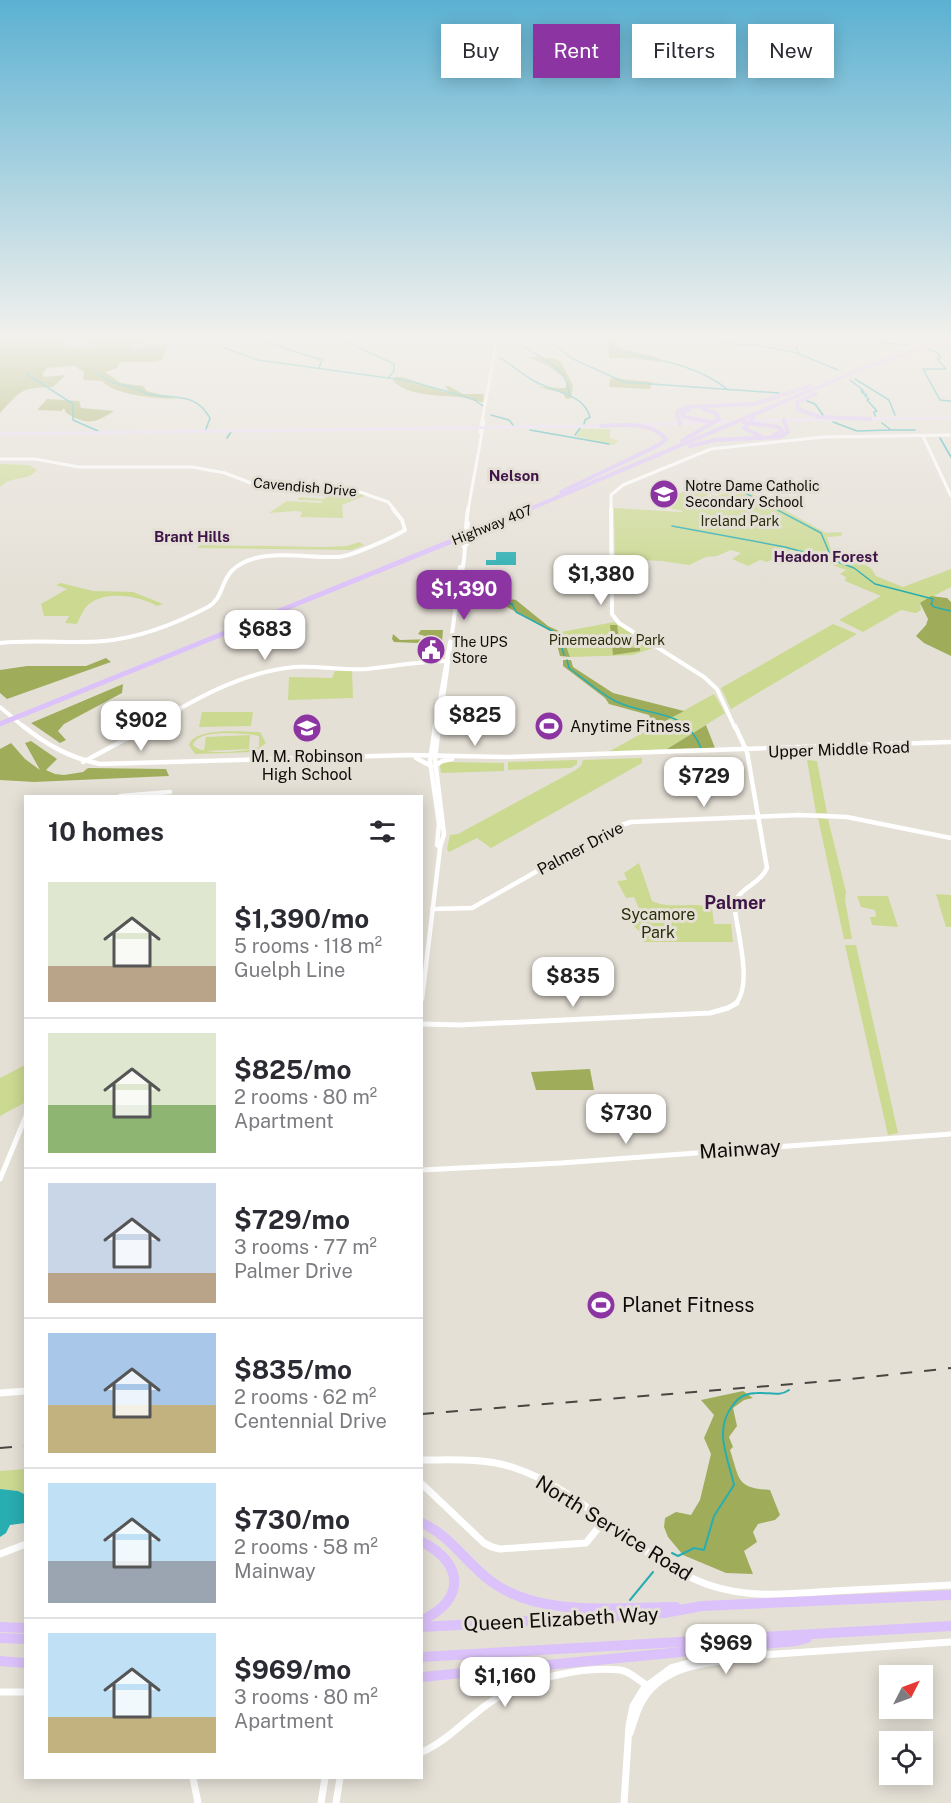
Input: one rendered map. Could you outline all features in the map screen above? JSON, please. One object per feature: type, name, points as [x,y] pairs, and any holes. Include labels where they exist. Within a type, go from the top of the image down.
[{"type":"highway","points":[[676,444],[714,423]]},
{"type":"highway","name":"Highway 407","points":[[0,722],[552,497],[725,423]]},
{"type":"highway","name":"Highway 407","points":[[0,722],[617,473],[734,423]]},
{"type":"highway","points":[[747,423],[744,427],[748,432],[759,436],[779,434],[782,431],[778,427],[759,423]]},
{"type":"highway","points":[[617,473],[703,442],[780,437],[788,432],[785,423]]},
{"type":"highway","points":[[552,497],[659,445],[666,439],[661,433],[646,428],[601,426]]},
{"type":"highway","points":[[423,1523],[447,1539],[494,1585],[532,1604],[584,1608],[702,1606]]},
{"type":"highway","points":[[423,1542],[435,1546],[447,1557],[453,1567],[454,1580],[449,1602],[440,1611],[423,1620]]},
{"type":"highway","name":"Queen Elizabeth Way","points":[[423,1627],[664,1613],[702,1606],[951,1595]]},
{"type":"highway","name":"Queen Elizabeth Way","points":[[423,1658],[951,1626]]},
{"type":"highway","points":[[0,1627],[24,1628]]},
{"type":"highway","points":[[423,1677],[796,1641],[818,1635]]},
{"type":"highway","points":[[0,1638],[24,1639]]},
{"type":"highway","points":[[0,1661],[24,1663]]},
{"type":"main road","points":[[463,428],[482,430],[501,427],[678,423]]},
{"type":"main road","points":[[0,434],[463,428],[482,430]]},
{"type":"street","points":[[440,848],[437,844],[439,824],[433,757],[484,423]]},
{"type":"street","points":[[423,1024],[459,1025],[716,1012],[732,1006],[741,997],[744,988],[734,903],[741,892],[766,874],[767,868],[746,750],[712,684],[619,623],[612,614],[612,492],[623,484],[711,449],[823,437],[951,435]]},
{"type":"street","points":[[923,436],[951,496]]},
{"type":"street","name":"Cavendish Drive","points":[[0,459],[36,459],[79,467],[192,466],[225,473],[251,483],[357,491],[388,502],[402,520],[405,530],[341,557],[261,557],[249,560],[227,574],[211,605],[132,636],[105,641],[23,640],[0,643]]},
{"type":"street","points":[[85,761],[136,735],[189,702],[263,672],[296,667],[365,669],[420,661],[447,661]]},
{"type":"street","name":"Upper Middle Road","points":[[2,709],[46,746],[66,756],[106,764],[404,756],[508,760],[951,743]]},
{"type":"street","points":[[415,757],[434,749]]},
{"type":"street","points":[[434,749],[452,758]]},
{"type":"street","points":[[415,757],[433,766]]},
{"type":"street","points":[[433,766],[452,758]]},
{"type":"street","points":[[423,990],[444,828],[433,766]]},
{"type":"street","points":[[126,795],[170,792]]},
{"type":"street","points":[[435,797],[441,802]]},
{"type":"street","name":"Palmer Drive","points":[[432,909],[472,908],[615,827],[639,821],[758,816],[858,818],[951,838]]},
{"type":"street","points":[[0,1179],[24,1121]]},
{"type":"street","name":"Mainway","points":[[424,1170],[561,1163],[951,1134]]},
{"type":"street","points":[[0,1393],[24,1391]]},
{"type":"street","name":"North Service Road","points":[[423,1460],[483,1462],[512,1467],[555,1488],[673,1569],[708,1585],[738,1592],[800,1593],[951,1585]]},
{"type":"street","points":[[423,1485],[484,1543],[500,1549],[585,1543],[603,1522]]},
{"type":"street","points":[[0,1554],[24,1545]]},
{"type":"street","points":[[624,1803],[630,1733],[639,1706],[649,1687],[667,1670],[684,1664],[753,1657],[951,1642]]},
{"type":"street","points":[[423,1751],[445,1739],[512,1688],[537,1678],[620,1670],[631,1673],[649,1687]]},
{"type":"street","points":[[0,1692],[24,1692]]},
{"type":"street","points":[[193,1779],[198,1803]]},
{"type":"street","points":[[321,1803],[325,1779]]},
{"type":"street","points":[[336,1803],[340,1779]]},
{"type":"green space","points":[[580,429],[610,429],[610,438],[619,441],[613,445],[578,437],[576,436]]},
{"type":"green space","points":[[0,464],[29,465],[37,470],[30,476],[8,481],[0,487]]},
{"type":"green space","name":"Ireland Park","points":[[737,487],[766,500],[774,498],[778,500],[770,502],[826,533],[842,532],[841,536],[827,537],[833,556],[863,564],[871,568],[876,576],[903,587],[951,569],[951,587],[920,603],[921,610],[916,613],[901,610],[863,632],[839,620],[881,596],[845,581],[846,577],[840,574],[846,570],[791,550],[767,562],[760,560],[748,566],[732,559],[741,553],[731,550],[717,556],[706,557],[689,565],[662,561],[615,559],[614,508],[681,512],[683,511],[665,507],[662,502],[694,488],[692,490],[702,491],[709,496],[684,511],[714,497],[710,494],[717,496]]},
{"type":"green space","points":[[334,490],[367,495],[342,505],[343,518],[300,517],[302,512],[297,511],[269,513],[287,501],[321,503],[323,501],[298,500],[300,497],[323,499],[330,495],[327,492]]},
{"type":"green space","points":[[359,542],[364,545],[352,550],[197,548],[200,545],[325,547],[347,546]]},
{"type":"green space","points":[[61,583],[93,591],[133,592],[163,604],[157,606],[133,597],[105,597],[87,606],[77,624],[65,623],[69,616],[44,616],[41,604],[67,589],[56,585]]},
{"type":"green space","points":[[468,592],[516,600],[548,626],[561,632],[570,657],[560,656],[554,634],[550,631],[507,607],[468,597]]},
{"type":"green space","points":[[931,596],[947,598],[951,602],[951,656],[924,643],[916,636],[926,625],[928,619],[920,603]]},
{"type":"green space","name":"Pinemeadow Park","points":[[614,622],[653,648],[633,655],[570,657],[561,632]]},
{"type":"green space","points":[[833,624],[857,634],[731,709],[721,688]]},
{"type":"green space","points":[[610,625],[617,625],[620,647],[640,648],[640,651],[613,655]]},
{"type":"green space","points":[[421,630],[443,630],[442,642],[440,644],[394,642],[392,639],[393,634],[400,640],[434,639],[418,634]]},
{"type":"green space","points":[[106,658],[111,662],[7,699],[0,693],[0,670],[27,666],[86,666]]},
{"type":"green space","points":[[563,660],[571,660],[573,667],[613,693],[684,711],[654,727],[649,715],[609,704],[605,698],[563,666]]},
{"type":"green space","points":[[335,671],[352,671],[353,698],[288,700],[289,677],[332,678]]},
{"type":"green space","points":[[123,684],[122,693],[64,724],[58,731],[66,740],[60,743],[31,723]]},
{"type":"green space","points":[[714,694],[725,713],[667,749],[608,752]]},
{"type":"green space","points":[[202,712],[253,712],[251,726],[199,727]]},
{"type":"green space","points":[[706,725],[715,748],[667,749]]},
{"type":"green space","points":[[260,732],[266,743],[254,752],[195,754],[189,745],[193,739],[209,733]],"holes":[[[234,733],[259,736],[259,747],[244,750],[214,752],[205,751],[193,745],[196,740],[209,734]]]},
{"type":"green space","points":[[250,735],[249,749],[204,751],[206,737]]},
{"type":"green space","points":[[31,741],[57,759],[46,770],[55,774],[83,772],[88,768],[166,769],[169,776],[34,782],[0,780],[0,749],[11,743],[25,759],[40,770],[25,743]]},
{"type":"green space","points":[[642,758],[642,763],[491,848],[477,838],[449,852],[447,849],[450,835],[458,834],[574,771],[581,766],[583,760]]},
{"type":"green space","points":[[577,760],[577,764],[571,768],[508,770],[508,762]]},
{"type":"green space","points":[[807,760],[817,761],[827,813],[816,813]]},
{"type":"green space","points":[[446,762],[504,763],[504,771],[441,773],[440,765]]},
{"type":"green space","points":[[818,818],[828,819],[846,892],[845,900],[852,939],[844,939]]},
{"type":"green space","name":"Sycamore Park","points":[[639,863],[652,901],[667,905],[697,905],[712,908],[714,924],[731,924],[733,942],[644,942],[641,933],[634,926],[641,913],[634,897],[626,898],[617,881],[627,880],[624,873]]},
{"type":"green space","points":[[936,894],[951,895],[951,927],[946,927]]},
{"type":"green space","points":[[857,896],[888,896],[898,927],[872,925],[870,917],[876,917],[875,910],[861,907]]},
{"type":"green space","points":[[845,945],[856,945],[898,1133],[888,1135]]},
{"type":"green space","points":[[24,1066],[24,1103],[0,1116],[0,1078]]},
{"type":"green space","points":[[590,1069],[594,1090],[536,1090],[531,1072]]},
{"type":"green space","points":[[743,1391],[753,1398],[744,1400],[733,1408],[737,1426],[729,1437],[733,1447],[730,1450],[741,1480],[751,1487],[770,1490],[780,1515],[775,1520],[758,1524],[753,1532],[757,1542],[744,1551],[753,1574],[726,1573],[683,1555],[668,1537],[664,1527],[665,1518],[676,1512],[691,1515],[700,1500],[711,1454],[704,1438],[714,1415],[701,1400]]},
{"type":"green space","points":[[24,1469],[24,1494],[18,1491],[0,1489],[0,1471]]},
{"type":"water","points":[[496,552],[516,552],[516,565],[486,565],[486,560],[496,560]]},
{"type":"water","points":[[0,1489],[18,1491],[24,1494],[24,1523],[10,1525],[6,1533],[0,1537]]},
{"type":"waterway","points":[[80,423],[98,431]]},
{"type":"waterway","points":[[206,429],[208,423]]},
{"type":"waterway","points":[[836,423],[857,431],[891,430]]},
{"type":"waterway","points":[[882,423],[891,430]]},
{"type":"waterway","points":[[575,435],[580,428]]},
{"type":"waterway","points":[[530,430],[609,444]]},
{"type":"waterway","points":[[891,430],[915,430]]},
{"type":"waterway","points":[[227,438],[231,432]]},
{"type":"waterway","points":[[940,438],[951,457]]},
{"type":"waterway","points":[[736,488],[821,533],[832,559]]},
{"type":"waterway","points":[[672,526],[785,547],[833,560],[854,568],[875,584],[933,599],[931,604],[934,607],[951,611]]},
{"type":"waterway","points":[[471,596],[512,604],[516,612],[558,634],[564,655]]},
{"type":"waterway","points":[[567,660],[569,668],[615,701],[664,715],[685,725],[701,748]]},
{"type":"waterway","points":[[672,1553],[678,1556],[694,1548],[704,1550],[714,1516],[734,1485],[723,1434],[727,1414],[733,1405],[747,1394],[778,1394],[789,1390]]},
{"type":"waterway","points":[[630,1600],[653,1572]]},
{"type":"railway","points":[[423,1414],[842,1380],[951,1368]]},
{"type":"railway","points":[[0,1448],[24,1446]]},
{"type":"place","name":"Notre Dame Catholic Secondary School","points":[[664,494]]},
{"type":"place","name":"The UPS Store","points":[[431,650]]},
{"type":"place","name":"Anytime Fitness","points":[[549,726]]},
{"type":"place","name":"M. M. Robinson High School","points":[[307,728]]},
{"type":"place","name":"Planet Fitness","points":[[601,1305]]},
{"type":"district","name":"Nelson","points":[[514,476]]},
{"type":"district","name":"Brant Hills","points":[[192,537]]},
{"type":"district","name":"Headon Forest","points":[[826,557]]},
{"type":"district","name":"Palmer","points":[[735,903]]}]
